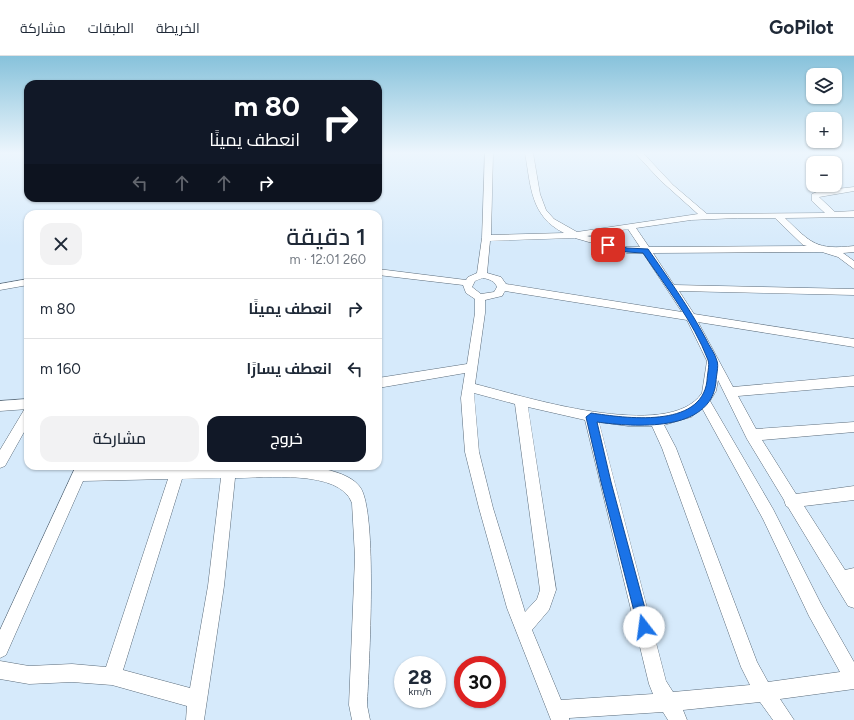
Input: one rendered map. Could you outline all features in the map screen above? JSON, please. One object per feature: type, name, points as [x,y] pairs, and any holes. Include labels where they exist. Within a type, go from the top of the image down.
[{"type":"street","points":[[482,275],[486,238],[488,184]]},
{"type":"street","points":[[534,184],[537,199],[543,212],[558,226],[576,235],[627,250],[854,249]]},
{"type":"street","points":[[668,184],[705,216]]},
{"type":"street","points":[[833,215],[819,202],[815,196],[819,193],[854,189]]},
{"type":"street","points":[[486,238],[576,235],[675,219],[705,216],[854,214]]},
{"type":"street","points":[[778,216],[806,242],[841,255],[854,266]]},
{"type":"street","points":[[631,227],[691,318],[752,435],[791,501],[847,577],[854,600]]},
{"type":"street","points":[[382,272],[468,283],[476,276],[482,275],[498,280],[502,287]]},
{"type":"street","points":[[0,286],[24,283]]},
{"type":"street","points":[[468,283],[470,291],[480,297],[498,294],[502,287]]},
{"type":"street","points":[[502,287],[854,343]]},
{"type":"street","points":[[671,288],[854,292]]},
{"type":"street","points":[[480,297],[480,313],[469,387],[468,420],[472,452],[486,508],[515,608],[558,715],[666,701],[707,699],[854,680],[815,610],[768,514],[704,401]]},
{"type":"street","points":[[469,387],[591,417],[621,422],[667,421],[687,414],[704,401],[710,392],[713,361]]},
{"type":"street","points":[[382,382],[472,367]]},
{"type":"street","points":[[729,392],[854,381]]},
{"type":"street","points":[[521,400],[548,590],[543,604],[523,628]]},
{"type":"street","points":[[0,406],[24,404]]},
{"type":"street","points":[[591,417],[606,482],[658,684],[666,701],[678,720]]},
{"type":"street","points":[[0,462],[24,421]]},
{"type":"street","points":[[656,421],[669,448],[750,667],[763,691],[785,720]]},
{"type":"street","points":[[752,435],[854,427]]},
{"type":"street","points":[[0,648],[81,470],[177,474],[293,471],[324,474],[340,481],[356,492],[360,504],[363,540],[358,705],[361,720]]},
{"type":"street","points":[[195,720],[197,698],[216,586],[229,472]]},
{"type":"street","points":[[112,676],[177,474]]},
{"type":"street","points":[[791,501],[854,493]]},
{"type":"street","points":[[0,670],[10,673],[29,675],[72,673],[112,676],[197,698]]},
{"type":"route","points":[[608,245],[627,250],[646,250],[691,318],[713,361],[710,392],[704,401],[687,414],[667,421],[621,422],[591,417],[606,482],[644,627]]}]
